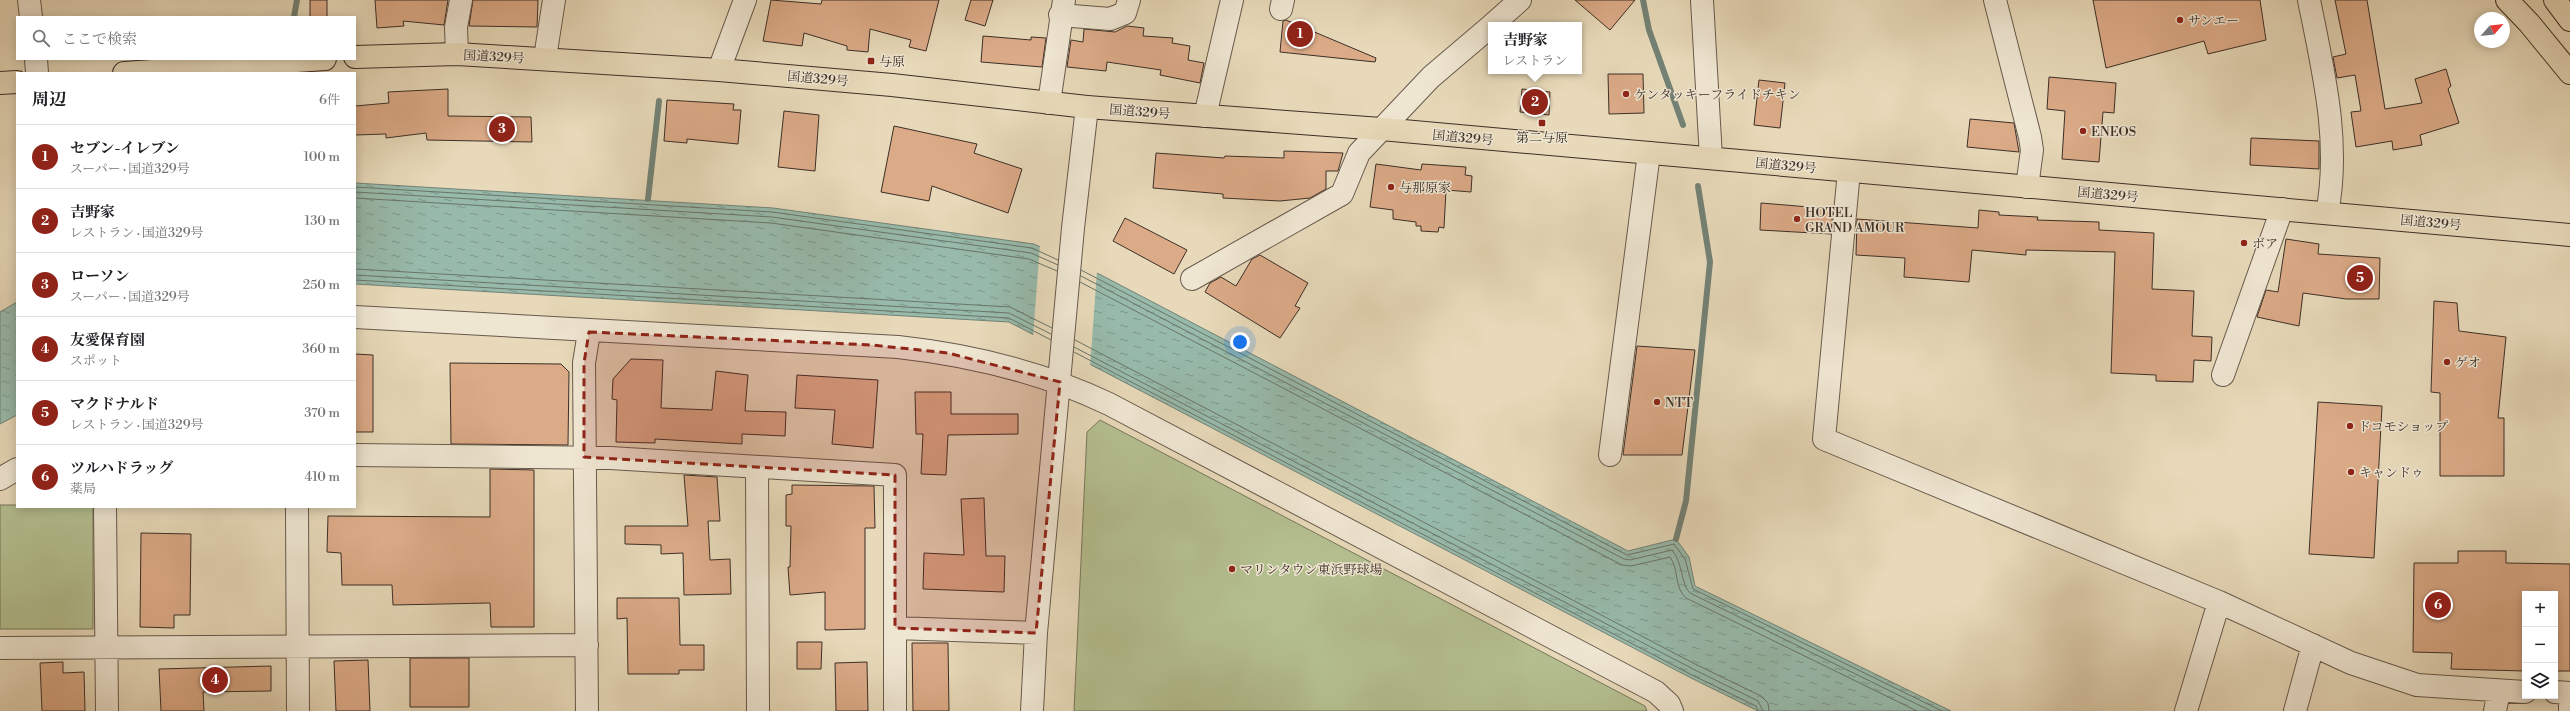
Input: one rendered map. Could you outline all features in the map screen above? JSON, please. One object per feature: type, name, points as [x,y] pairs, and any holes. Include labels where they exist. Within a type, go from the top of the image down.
[{"type":"highway","points":[[2506,0],[2529,23],[2570,73]]},
{"type":"highway","points":[[2556,0],[2570,20]]},
{"type":"highway","name":"国道329号","points":[[356,57],[457,54],[545,58],[719,70],[892,84],[1087,107],[1711,158],[2570,235]]},
{"type":"highway","points":[[152,72],[289,67],[320,60]]},
{"type":"highway","points":[[0,83],[16,82]]},
{"type":"street","points":[[29,0],[31,16]]},
{"type":"street","points":[[457,54],[456,27],[461,0]]},
{"type":"street","points":[[545,58],[554,0]]},
{"type":"street","points":[[719,70],[745,0]]},
{"type":"street","points":[[1049,103],[1062,8],[1110,19],[1125,13],[1129,0]]},
{"type":"street","points":[[1205,116],[1232,0]]},
{"type":"street","points":[[1494,22],[1520,0]]},
{"type":"street","points":[[1702,0],[1711,158]]},
{"type":"street","points":[[1995,0],[2030,137],[2032,150],[2027,187]]},
{"type":"street","points":[[2309,0],[2331,112],[2333,185],[2327,213]]},
{"type":"street","points":[[1192,279],[1342,194],[1359,153],[1431,77],[1488,28]]},
{"type":"street","points":[[36,60],[37,72]]},
{"type":"street","points":[[1032,711],[1036,633],[1073,228],[1087,107]]},
{"type":"street","points":[[1610,455],[1649,153]]},
{"type":"street","points":[[1849,171],[1824,439],[2219,602],[2351,662],[2417,685],[2497,701],[2522,693]]},
{"type":"street","points":[[2223,375],[2282,209]]},
{"type":"street","points":[[356,317],[589,332],[898,347],[948,353],[1060,382],[1109,404],[1656,692],[1668,704],[1672,711]]},
{"type":"street","points":[[587,711],[584,363],[589,332]]},
{"type":"street","points":[[356,455],[584,457],[895,475],[895,711]]},
{"type":"street","points":[[757,467],[758,711]]},
{"type":"street","points":[[0,479],[16,470]]},
{"type":"street","points":[[105,508],[107,711]]},
{"type":"street","points":[[297,508],[298,711]]},
{"type":"street","points":[[2186,711],[2219,602]]},
{"type":"street","points":[[895,628],[1036,633]]},
{"type":"street","points":[[0,648],[587,645]]},
{"type":"street","points":[[2295,711],[2313,645]]},
{"type":"street","points":[[2558,692],[2570,693]]},
{"type":"street","points":[[2570,706],[2570,711]]},
{"type":"highlighted area","points":[[589,332],[872,345],[948,353],[1060,382],[1036,633],[895,628],[895,475],[584,457],[584,363]]},
{"type":"shaded area","name":"マリンタウン東浜野球場","points":[[1100,420],[1645,706],[1647,711],[1074,711],[1087,432]]},
{"type":"shaded area","points":[[0,505],[16,505],[16,508],[93,508],[93,629],[0,629]]},
{"type":"water","points":[[356,183],[773,208],[1034,244],[1101,275],[1628,551],[1676,539],[1689,557],[1695,586],[1951,711],[1758,711],[1691,678],[1009,322],[356,284]]},
{"type":"water","points":[[16,303],[16,416],[0,424],[0,312]]},
{"type":"pier","points":[[1040,245],[1097,271],[1090,367],[1033,337]]},
{"type":"building","points":[[310,0],[327,0],[327,16],[310,16]]},
{"type":"building","points":[[375,0],[448,0],[444,25],[403,21],[404,26],[377,28]]},
{"type":"building","points":[[473,0],[538,0],[537,27],[469,26]]},
{"type":"building","points":[[771,0],[821,4],[822,0],[939,0],[926,51],[909,47],[911,40],[870,29],[868,52],[847,50],[847,46],[804,33],[802,46],[763,41]]},
{"type":"building","points":[[971,0],[993,0],[985,26],[965,20]]},
{"type":"building","points":[[1575,0],[1635,0],[1610,30]]},
{"type":"building","name":"サンエー","points":[[2093,0],[2260,0],[2266,40],[2208,54],[2204,41],[2106,68]]},
{"type":"building","points":[[2335,0],[2367,0],[2385,109],[2422,103],[2415,79],[2446,69],[2451,86],[2448,89],[2459,123],[2420,135],[2422,145],[2393,150],[2392,141],[2356,147],[2351,112],[2361,111],[2355,75],[2337,78],[2333,57],[2346,54]]},
{"type":"building","points":[[1286,20],[1376,58],[1375,62],[1280,52],[1283,21]]},
{"type":"building","points":[[1127,26],[1144,28],[1143,36],[1173,38],[1172,43],[1190,46],[1188,60],[1204,63],[1200,83],[1160,75],[1161,70],[1107,62],[1106,71],[1067,67],[1071,40],[1083,42],[1084,29],[1115,32]]},
{"type":"building","points":[[983,36],[1031,40],[1031,37],[1046,38],[1042,67],[981,62]]},
{"type":"building","name":"ケンタッキーフライドチキン","points":[[1608,74],[1643,74],[1644,113],[1609,114]]},
{"type":"building","points":[[2049,77],[2116,83],[2114,113],[2103,112],[2099,162],[2062,159],[2065,111],[2047,109]]},
{"type":"building","points":[[1759,80],[1785,83],[1780,128],[1754,125]]},
{"type":"building","points":[[448,89],[448,116],[531,117],[532,142],[427,140],[426,133],[386,138],[386,134],[356,135],[356,106],[389,103],[388,92]]},
{"type":"building","points":[[1522,89],[1550,92],[1549,115],[1520,112]]},
{"type":"building","points":[[667,100],[734,104],[733,110],[741,110],[738,144],[687,139],[687,143],[664,141]]},
{"type":"building","points":[[784,111],[819,115],[815,171],[778,167]]},
{"type":"building","points":[[1970,119],[2014,123],[2019,152],[1967,147]]},
{"type":"building","points":[[894,126],[977,144],[974,153],[1022,169],[1008,213],[932,186],[929,201],[881,192]]},
{"type":"building","points":[[2251,138],[2319,141],[2319,169],[2250,165]]},
{"type":"building","points":[[1284,151],[1343,153],[1338,171],[1326,171],[1326,189],[1310,198],[1280,201],[1223,198],[1223,194],[1153,188],[1156,153],[1224,158],[1225,156],[1284,158]]},
{"type":"building","points":[[1376,164],[1421,170],[1422,164],[1466,167],[1465,175],[1472,176],[1471,192],[1446,190],[1444,228],[1439,227],[1438,232],[1421,231],[1421,226],[1416,226],[1416,222],[1393,219],[1393,210],[1370,207]]},
{"type":"building","name":"HOTEL GRAND AMOUR","points":[[1761,203],[1833,209],[1831,234],[1760,230]]},
{"type":"building","points":[[1979,210],[1999,212],[1999,215],[2038,217],[2037,220],[2099,222],[2099,230],[2154,233],[2152,289],[2194,291],[2192,336],[2212,337],[2211,361],[2194,360],[2193,382],[2156,381],[2156,375],[2111,373],[2115,252],[2026,250],[2026,255],[1972,250],[1969,282],[1904,277],[1905,258],[1856,255],[1857,219],[1978,228]]},
{"type":"building","points":[[1125,218],[1187,250],[1174,274],[1113,241]]},
{"type":"building","points":[[2286,239],[2319,244],[2318,254],[2380,258],[2379,299],[2346,299],[2303,293],[2299,326],[2257,317],[2266,290],[2278,292]]},
{"type":"building","points":[[1260,255],[1308,283],[1295,306],[1300,308],[1280,338],[1205,292],[1210,283],[1221,277],[1236,286],[1252,259]]},
{"type":"building","points":[[2434,301],[2457,303],[2459,331],[2506,337],[2498,418],[2504,418],[2504,476],[2440,476],[2440,393],[2431,392]]},
{"type":"building","name":"NTT","points":[[1637,346],[1695,350],[1682,455],[1623,455]]},
{"type":"building","points":[[356,354],[373,355],[373,432],[356,432]]},
{"type":"building","points":[[631,359],[663,360],[661,408],[712,410],[716,371],[748,375],[745,411],[786,412],[785,436],[742,434],[742,444],[655,439],[655,443],[616,442],[617,400],[612,399],[613,379]]},
{"type":"building","points":[[450,363],[561,364],[569,372],[568,445],[451,444]]},
{"type":"building","points":[[797,375],[878,380],[873,448],[832,444],[835,410],[795,408]]},
{"type":"building","points":[[915,392],[951,392],[951,414],[1018,414],[1018,434],[948,435],[946,475],[921,474],[923,434],[916,434]]},
{"type":"building","points":[[2318,402],[2382,406],[2374,558],[2309,554]]},
{"type":"building","points":[[490,469],[534,470],[534,627],[491,627],[490,603],[393,605],[392,585],[342,585],[341,553],[327,552],[328,516],[490,517]]},
{"type":"building","points":[[684,475],[717,477],[720,521],[708,521],[710,560],[730,559],[731,594],[684,595],[683,553],[661,554],[661,545],[625,544],[625,526],[688,526]]},
{"type":"building","points":[[792,485],[874,486],[875,528],[865,528],[865,629],[825,630],[825,592],[790,595],[788,567],[790,567],[791,526],[786,526],[786,495],[792,494]]},
{"type":"building","points":[[984,498],[986,556],[1005,556],[1004,592],[923,589],[924,553],[964,555],[961,499]]},
{"type":"building","points":[[141,533],[191,534],[190,615],[174,615],[174,628],[140,627]]},
{"type":"building","points":[[2458,551],[2506,551],[2506,563],[2570,564],[2570,671],[2558,671],[2558,591],[2522,591],[2522,671],[2451,669],[2452,653],[2413,652],[2414,563],[2458,563]]},
{"type":"building","points":[[617,598],[679,598],[680,645],[704,645],[704,670],[679,670],[679,674],[628,674],[627,618],[617,619]]},
{"type":"building","points":[[797,642],[822,642],[821,669],[797,669]]},
{"type":"building","points":[[912,643],[948,643],[949,711],[913,711]]},
{"type":"building","points":[[410,658],[469,658],[469,707],[410,707]]},
{"type":"building","points":[[368,660],[370,711],[336,711],[334,661]]},
{"type":"building","points":[[63,662],[63,673],[84,672],[85,711],[42,711],[40,663]]},
{"type":"building","points":[[867,662],[868,711],[836,711],[835,663]]},
{"type":"building","points":[[271,666],[271,691],[203,692],[204,711],[161,711],[159,669]]},
{"type":"waterway","points":[[294,16],[297,0]]},
{"type":"waterway","points":[[1643,0],[1649,30],[1683,125]]},
{"type":"waterway","points":[[648,199],[659,101]]},
{"type":"waterway","points":[[1676,539],[1686,501],[1710,262],[1698,186]]},
{"type":"place","name":"サンエー","points":[[2180,20]]},
{"type":"place","name":"セブン-イレブン","points":[[1300,34]]},
{"type":"place","name":"与原","points":[[871,61]]},
{"type":"place","name":"ケンタッキーフライドチキン","points":[[1626,94]]},
{"type":"place","name":"吉野家","points":[[1535,102]]},
{"type":"place","name":"第二与原","points":[[1542,123]]},
{"type":"place","name":"ローソン","points":[[502,129]]},
{"type":"place","name":"ENEOS","points":[[2083,131]]},
{"type":"place","name":"与那原家","points":[[1391,187]]},
{"type":"place","name":"HOTEL GRAND AMOUR","points":[[1797,219]]},
{"type":"place","name":"ボア","points":[[2244,243]]},
{"type":"place","name":"マクドナルド","points":[[2360,278]]},
{"type":"place","name":"ゲオ","points":[[2447,362]]},
{"type":"place","name":"NTT","points":[[1657,402]]},
{"type":"place","name":"ドコモショップ","points":[[2350,426]]},
{"type":"place","name":"キャンドゥ","points":[[2351,472]]},
{"type":"place","name":"マリンタウン東浜野球場","points":[[1232,569]]},
{"type":"place","name":"ツルハドラッグ","points":[[2438,605]]},
{"type":"place","name":"友愛保育園","points":[[215,680]]}]
